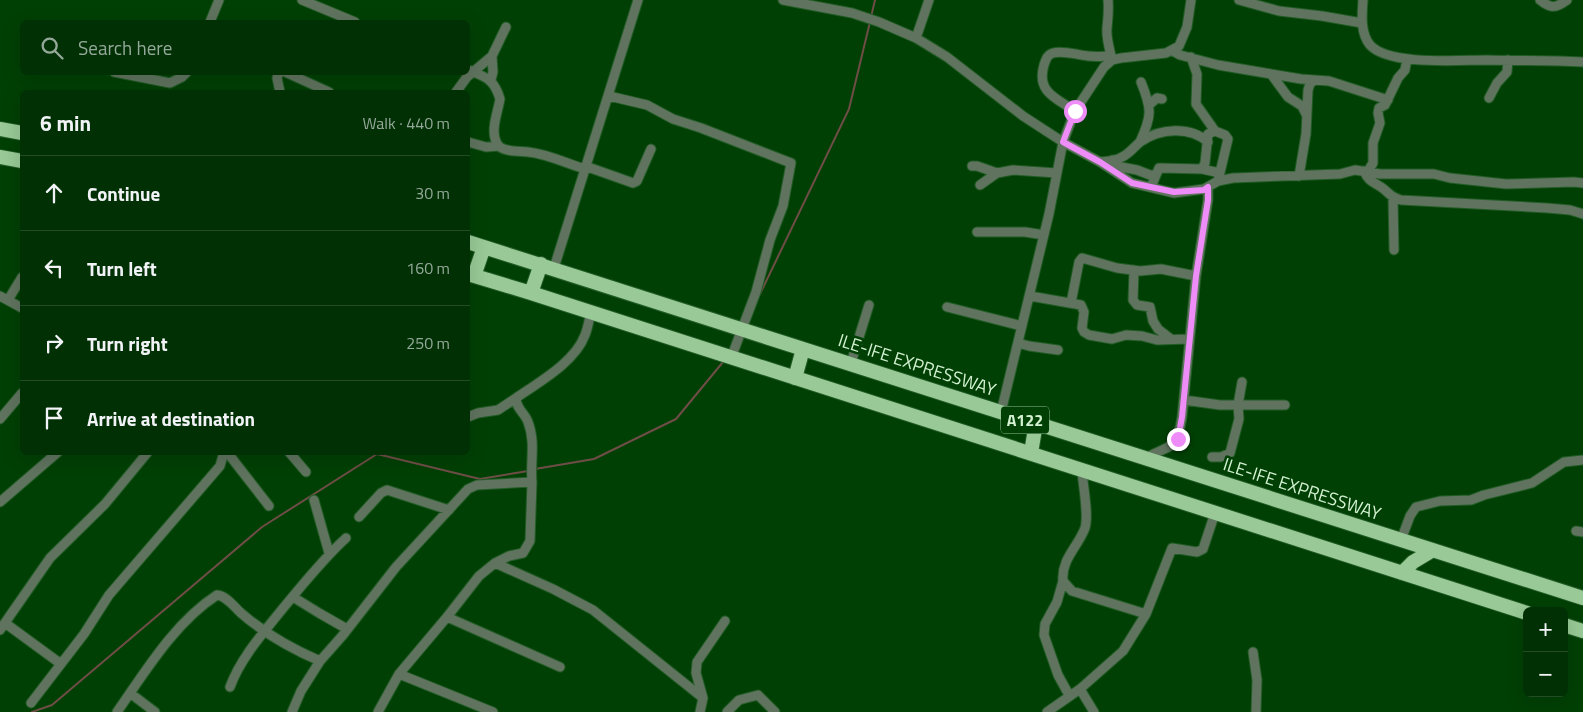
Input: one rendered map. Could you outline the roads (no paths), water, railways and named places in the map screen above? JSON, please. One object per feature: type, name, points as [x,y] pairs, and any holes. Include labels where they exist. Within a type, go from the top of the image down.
[{"type":"highway","points":[[0,130],[20,133]]},
{"type":"highway","points":[[0,157],[20,161]]},
{"type":"highway","name":"ILE-IFE EXPRESSWAY","points":[[470,243],[1583,598]]},
{"type":"highway","points":[[471,275],[484,247]]},
{"type":"highway","points":[[531,293],[547,266]]},
{"type":"highway","name":"A122","points":[[471,275],[1523,612]]},
{"type":"highway","points":[[794,378],[803,349]]},
{"type":"highway","points":[[1031,453],[1036,423]]},
{"type":"highway","points":[[1402,573],[1414,562],[1433,550]]},
{"type":"highway","points":[[1568,626],[1583,631]]},
{"type":"street","points":[[211,20],[219,0]]},
{"type":"street","points":[[302,0],[350,20]]},
{"type":"street","points":[[547,266],[585,167],[638,0]]},
{"type":"street","points":[[783,0],[852,13],[916,38],[947,56],[1023,116],[1132,183],[1174,192],[1204,190],[1215,182],[1233,178],[1340,174],[1349,171],[1366,171],[1380,174],[1434,174],[1450,178],[1506,184],[1583,183]]},
{"type":"street","points":[[916,38],[929,0]]},
{"type":"street","points":[[1108,0],[1110,14],[1107,39],[1112,58]]},
{"type":"street","points":[[1075,111],[1049,94],[1042,83],[1047,56],[1058,52],[1121,58],[1173,51],[1179,46],[1187,27],[1190,0]]},
{"type":"street","points":[[1239,0],[1279,11],[1322,16],[1362,24]]},
{"type":"street","points":[[1363,0],[1362,24],[1365,35],[1370,45],[1384,53],[1407,59],[1452,62],[1508,60],[1583,62]]},
{"type":"street","points":[[1540,0],[1548,6],[1556,7],[1567,0]]},
{"type":"street","points":[[471,71],[492,56],[506,27]]},
{"type":"street","points":[[1173,51],[1202,62],[1271,74],[1329,81],[1388,100]]},
{"type":"street","points":[[491,80],[493,72],[492,56]]},
{"type":"street","points":[[1095,56],[1104,68]]},
{"type":"street","points":[[1146,458],[1158,451],[1171,447],[1178,439],[1184,400],[1196,276],[1208,200],[1228,139],[1226,135],[1215,131],[1196,104],[1197,74],[1191,57]]},
{"type":"street","points":[[1001,412],[1030,296],[1063,142],[1075,111],[1112,58]]},
{"type":"street","points":[[1366,171],[1373,164],[1373,142],[1380,123],[1379,108],[1388,100],[1398,78],[1405,70],[1407,59]]},
{"type":"street","points":[[1489,98],[1497,83],[1507,72],[1508,60]]},
{"type":"street","points":[[471,71],[491,80],[500,98],[495,123],[495,136],[499,146]]},
{"type":"street","points":[[1271,74],[1288,97],[1302,106],[1307,115]]},
{"type":"street","points":[[129,75],[170,83],[184,75]]},
{"type":"street","points":[[278,75],[280,90]]},
{"type":"street","points":[[292,75],[325,90]]},
{"type":"street","points":[[458,90],[469,75]]},
{"type":"street","points":[[1299,176],[1307,115],[1308,90],[1313,80]]},
{"type":"street","points":[[1140,142],[1149,117],[1150,104],[1141,82]]},
{"type":"street","points":[[169,90],[170,83]]},
{"type":"street","points":[[609,96],[647,104],[673,120],[701,128],[791,163],[783,206],[770,240],[756,292],[740,330],[731,358]]},
{"type":"street","points":[[1150,104],[1157,98],[1162,99]]},
{"type":"street","points":[[1100,162],[1122,158],[1148,137],[1171,130],[1189,131],[1200,135],[1208,142]]},
{"type":"street","points":[[1202,170],[1206,163],[1208,134],[1215,131]]},
{"type":"street","points":[[470,143],[486,147],[499,146],[504,149],[543,154],[633,183],[637,182],[651,149]]},
{"type":"street","points":[[1112,160],[1116,166],[1156,175]]},
{"type":"street","points":[[972,166],[997,173]]},
{"type":"street","points":[[1151,187],[1159,168],[1202,170],[1215,182]]},
{"type":"street","points":[[980,185],[997,173],[1013,170],[1057,173]]},
{"type":"street","points":[[1202,170],[1215,182]]},
{"type":"street","points":[[1366,171],[1370,182],[1381,187],[1393,198],[1401,200],[1570,210],[1583,214]]},
{"type":"street","points":[[1393,198],[1394,250]]},
{"type":"street","points":[[977,232],[1025,232],[1044,235]]},
{"type":"street","points":[[1071,303],[1079,262],[1082,258],[1118,268],[1134,270],[1161,269],[1196,276]]},
{"type":"street","points":[[1134,270],[1133,300],[1137,305],[1150,308],[1153,321],[1158,329],[1171,339]]},
{"type":"street","points":[[20,279],[3,299],[20,307]]},
{"type":"street","points":[[1030,296],[1081,305],[1084,312],[1082,328],[1089,335],[1112,339],[1126,335],[1142,336],[1157,340],[1189,339]]},
{"type":"street","points":[[851,363],[869,304]]},
{"type":"street","points":[[947,307],[1022,326]]},
{"type":"street","points":[[470,416],[498,410],[549,375],[574,352],[585,336],[591,312]]},
{"type":"street","points":[[1018,343],[1058,350]]},
{"type":"street","points":[[1212,458],[1230,453],[1239,420],[1238,405],[1242,382]]},
{"type":"street","points":[[0,419],[20,395]]},
{"type":"street","points":[[378,712],[399,674],[479,576],[495,563],[509,556],[523,553],[530,541],[531,470],[534,455],[529,424],[527,418],[516,404],[516,398]]},
{"type":"street","points":[[1184,400],[1220,405],[1285,405]]},
{"type":"street","points":[[0,502],[55,455]]},
{"type":"street","points":[[61,664],[2,627],[50,558],[105,504],[146,455]]},
{"type":"street","points":[[31,703],[109,596],[220,466],[224,455]]},
{"type":"street","points":[[227,455],[269,506]]},
{"type":"street","points":[[292,455],[306,472]]},
{"type":"street","points":[[1402,540],[1410,516],[1416,507],[1440,502],[1471,500],[1532,483],[1564,462],[1583,460]]},
{"type":"street","points":[[1069,695],[1058,675],[1044,636],[1045,624],[1057,602],[1064,581],[1064,567],[1085,528],[1087,516],[1082,471]]},
{"type":"street","points":[[292,712],[301,692],[320,661],[348,629],[396,567],[473,486],[532,482]]},
{"type":"street","points":[[359,518],[387,490],[449,510]]},
{"type":"street","points":[[314,500],[329,553]]},
{"type":"street","points":[[1047,712],[1080,689],[1123,651],[1146,614],[1172,548],[1197,552],[1202,550],[1216,513]]},
{"type":"street","points":[[230,687],[236,670],[266,631],[329,553],[346,538]]},
{"type":"street","points":[[495,563],[553,589],[592,610],[703,698]]},
{"type":"street","points":[[1064,581],[1072,591],[1146,614]]},
{"type":"street","points":[[116,712],[159,652],[190,617],[217,595],[223,595],[241,613],[291,648],[320,661]]},
{"type":"street","points":[[293,597],[348,629]]},
{"type":"street","points":[[447,617],[560,667]]},
{"type":"street","points":[[700,712],[703,698],[696,673],[697,662],[725,621]]},
{"type":"street","points":[[1253,652],[1257,680],[1256,712]]},
{"type":"street","points":[[399,674],[494,712]]},
{"type":"street","points":[[1080,689],[1094,712]]},
{"type":"street","points":[[130,693],[155,712]]},
{"type":"street","points":[[728,712],[739,700],[758,695],[775,712]]},
{"type":"waterway","points":[[871,17],[875,0]]},
{"type":"waterway","points":[[760,294],[849,109],[870,22]]},
{"type":"waterway","points":[[535,469],[594,459],[676,419],[723,362]]},
{"type":"waterway","points":[[32,712],[52,705],[262,527],[375,455]]},
{"type":"waterway","points":[[381,455],[480,479],[528,471]]}]
